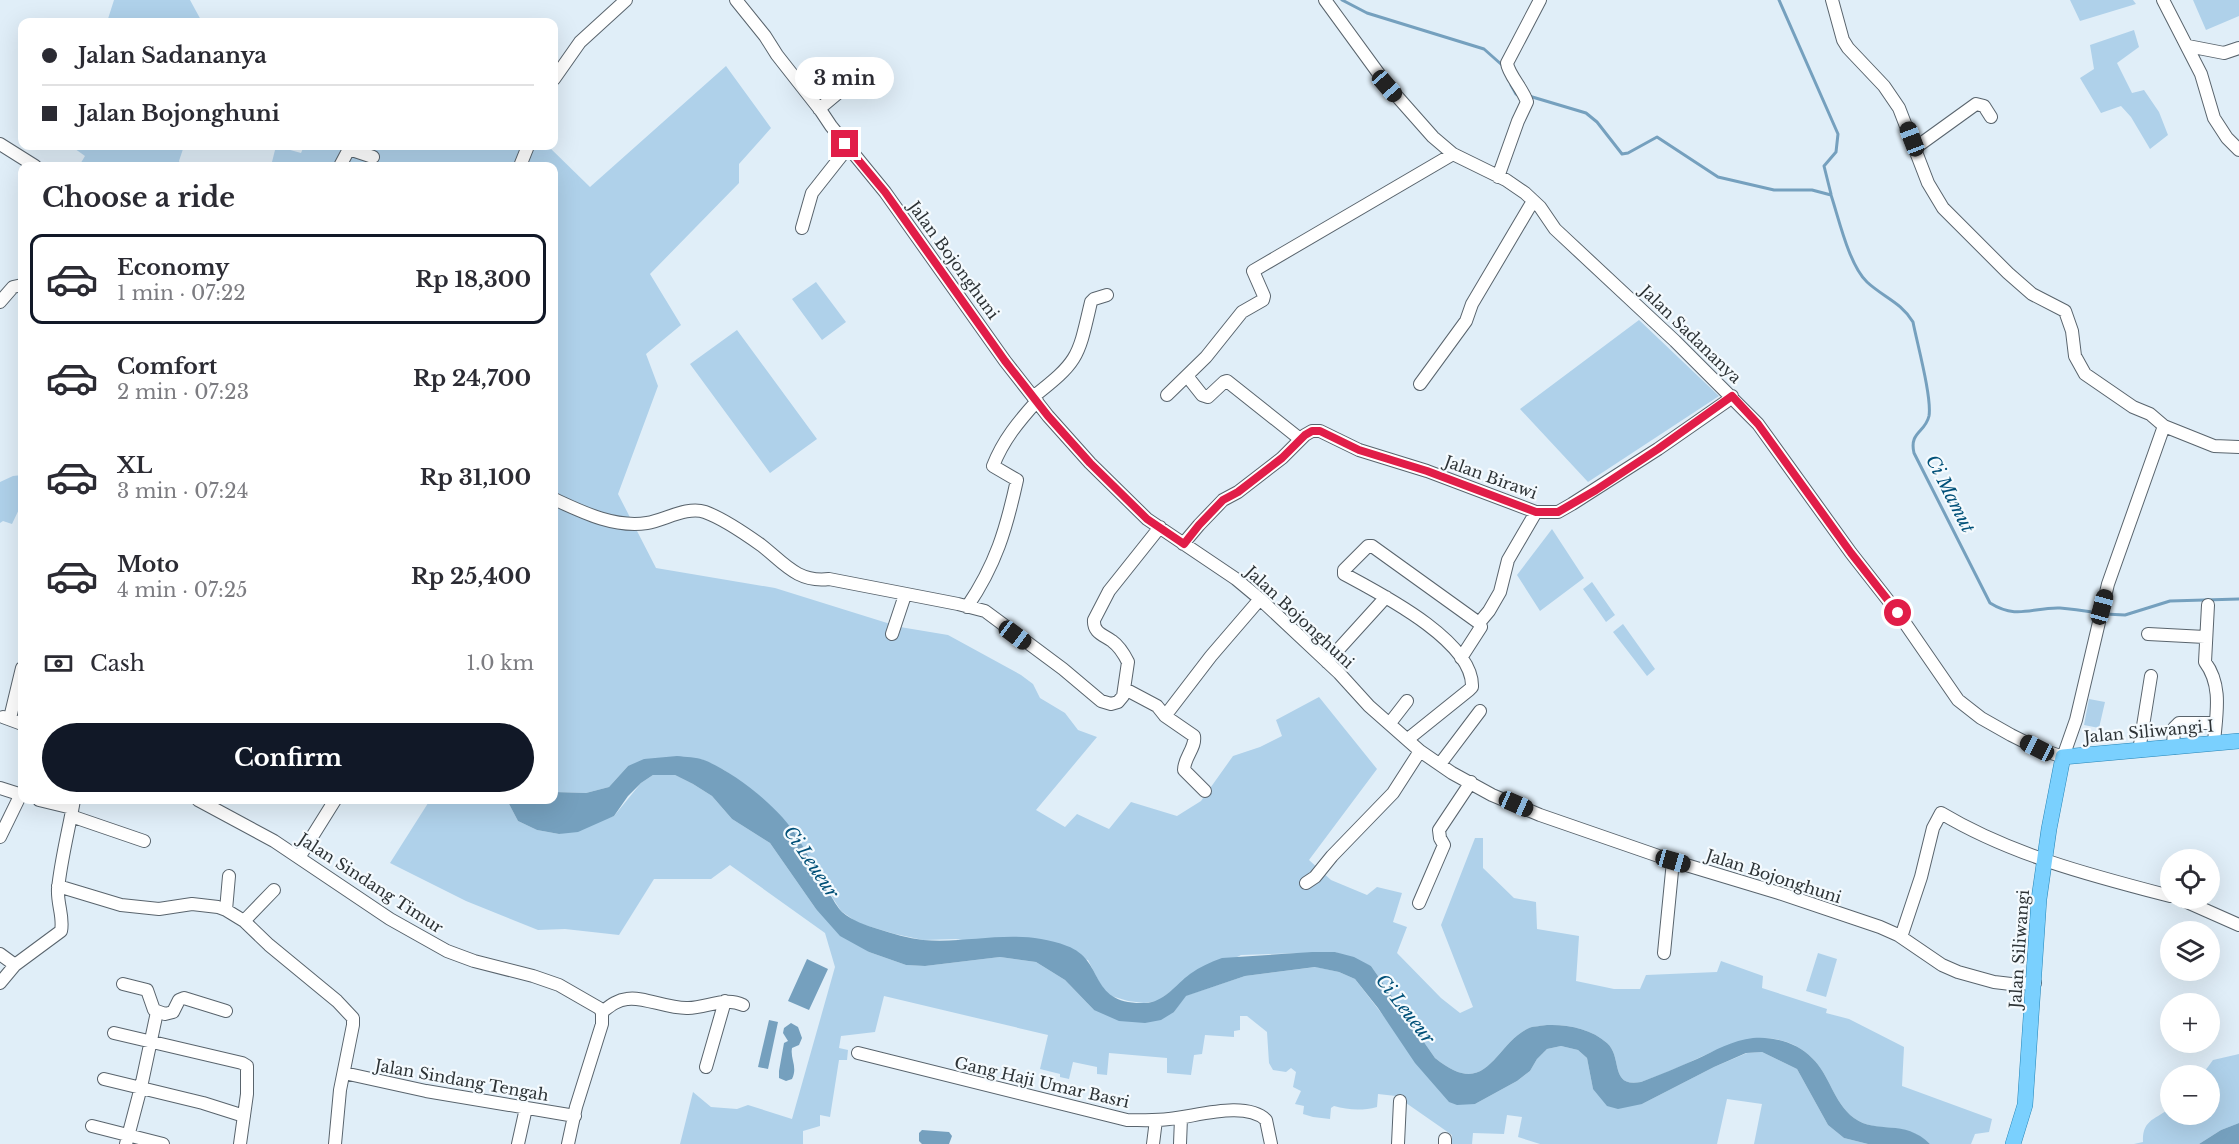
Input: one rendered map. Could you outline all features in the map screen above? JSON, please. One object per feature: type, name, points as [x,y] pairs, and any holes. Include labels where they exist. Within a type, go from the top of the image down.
[{"type":"main road","name":"Jalan Siliwangi I","points":[[2063,757],[2239,741]]},
{"type":"main road","name":"Jalan Siliwangi","points":[[2013,1144],[2025,1105],[2039,899],[2050,821],[2063,757]]},
{"type":"street","points":[[558,73],[580,42],[626,0]]},
{"type":"street","name":"Jalan Bojonghuni","points":[[736,0],[845,144],[885,192],[1005,361],[1095,469],[1147,519],[1236,579],[1260,599],[1328,662],[1352,689],[1420,751],[1492,795],[1540,815],[1673,861],[1880,927],[1901,937],[1942,965],[1958,972],[1994,982],[2035,983]]},
{"type":"street","name":"Jalan Sadananya","points":[[1325,0],[1387,86],[1433,137],[1453,154],[1498,177],[1533,201],[1555,229],[1635,302],[1758,424],[1851,553],[1898,613],[1958,700],[1981,718],[2011,735],[2037,748],[2063,757]]},
{"type":"street","points":[[1498,177],[1518,121],[1527,103],[1507,65],[1540,0]]},
{"type":"street","points":[[1832,0],[1843,40],[1884,86],[1899,108],[1928,183],[1943,208],[2032,294],[2065,311],[2072,331],[2075,356],[2085,374],[2133,407],[2150,414],[2163,426],[2214,446],[2239,447]]},
{"type":"street","points":[[2163,0],[2201,74],[2214,118],[2227,138],[2239,150]]},
{"type":"street","points":[[2188,46],[2224,53],[2239,48]]},
{"type":"street","points":[[819,109],[868,68]]},
{"type":"street","points":[[1915,148],[1976,104],[1984,106],[1991,117]]},
{"type":"street","points":[[0,144],[28,162]]},
{"type":"street","points":[[802,228],[812,193],[842,154],[845,144]]},
{"type":"street","points":[[352,150],[373,157]]},
{"type":"street","points":[[1167,395],[1206,357],[1242,312],[1263,300],[1264,296],[1253,271],[1453,154]]},
{"type":"street","points":[[1420,384],[1466,321],[1476,297],[1533,201]]},
{"type":"street","points":[[0,302],[13,287],[18,286]]},
{"type":"street","points":[[967,607],[982,584],[996,555],[1006,529],[1017,480],[993,466],[1000,448],[1035,399],[1062,375],[1075,358],[1083,342],[1091,302],[1107,295]]},
{"type":"street","points":[[1184,544],[1223,500],[1238,492],[1282,458],[1300,439],[1227,381],[1208,397],[1202,395],[1187,376]]},
{"type":"street","name":"Jalan Birawi","points":[[1300,439],[1312,431],[1320,431],[1359,450],[1427,471],[1536,512],[1558,512],[1658,449],[1732,396]]},
{"type":"street","points":[[2063,757],[2076,720],[2101,613],[2163,426]]},
{"type":"street","points":[[558,502],[594,516],[624,523],[647,523],[692,511],[705,512],[761,545],[793,573],[985,611],[1063,669],[1101,701],[1115,704],[1123,696],[1128,662],[1114,643],[1098,632],[1094,620],[1109,591],[1160,527]]},
{"type":"street","points":[[1479,622],[1489,611],[1500,592],[1508,560],[1536,512]]},
{"type":"street","points":[[1408,739],[1472,687],[1471,678],[1461,658],[1428,625],[1386,597],[1344,574],[1344,570],[1368,546],[1372,546],[1479,622],[1481,627],[1461,658]]},
{"type":"street","points":[[892,634],[905,595]]},
{"type":"street","points":[[1328,662],[1386,597]]},
{"type":"street","points":[[1165,716],[1260,599]]},
{"type":"street","points":[[2208,605],[2205,662],[2213,672],[2217,686],[2214,743]]},
{"type":"street","points":[[2148,634],[2205,637]]},
{"type":"street","points":[[2139,751],[2151,676]]},
{"type":"street","points":[[0,730],[18,679]]},
{"type":"street","points":[[1125,689],[1156,706],[1165,716],[1194,736],[1195,741],[1184,763],[1184,770],[1205,791]]},
{"type":"street","points":[[1390,723],[1407,702]]},
{"type":"street","points":[[1440,764],[1479,711]]},
{"type":"street","points":[[4,717],[18,722]]},
{"type":"street","points":[[2173,748],[2174,728],[2179,723],[2215,723]]},
{"type":"street","points":[[1306,883],[1315,877],[1332,856],[1394,793],[1420,751]]},
{"type":"street","points":[[1419,903],[1444,845],[1439,830],[1471,783]]},
{"type":"street","points":[[0,788],[18,793]]},
{"type":"street","points":[[0,837],[18,802]]},
{"type":"street","points":[[56,804],[72,808],[144,841]]},
{"type":"street","name":"Jalan Sindang Timur","points":[[206,804],[300,856],[390,919],[447,951],[559,985],[602,1012]]},
{"type":"street","points":[[300,856],[332,804]]},
{"type":"street","points":[[0,983],[15,965],[61,931],[63,922],[57,904],[58,886],[72,808]]},
{"type":"street","points":[[1901,937],[1921,877],[1936,810],[1974,831],[2045,861],[2160,893]]},
{"type":"street","points":[[1664,954],[1673,861]]},
{"type":"street","points":[[226,910],[229,876]]},
{"type":"street","points":[[58,886],[121,905],[159,909],[192,904],[226,910],[244,921],[348,1011],[353,1025],[340,1090],[335,1144]]},
{"type":"street","points":[[244,921],[274,890]]},
{"type":"street","points":[[2204,909],[2239,924]]},
{"type":"street","points":[[0,954],[15,965]]},
{"type":"street","points":[[123,984],[147,990],[152,1006],[157,1012],[169,1015],[179,1000],[183,998],[226,1011]]},
{"type":"street","points":[[568,1144],[602,1024],[602,1012],[615,1002],[625,999],[667,1007],[687,1008],[725,1001],[743,1005]]},
{"type":"street","points":[[706,1067],[725,1001]]},
{"type":"street","points":[[127,1139],[157,1012]]},
{"type":"street","points":[[114,1033],[247,1066],[240,1144]]},
{"type":"street","name":"Gang Haji Umar Basri","points":[[858,1053],[1127,1120],[1181,1118],[1206,1112],[1256,1112],[1266,1120],[1271,1144]]},
{"type":"street","name":"Jalan Sindang Tengah","points":[[344,1073],[426,1091],[575,1116]]},
{"type":"street","points":[[104,1079],[141,1086],[244,1116]]},
{"type":"street","points":[[1398,1144],[1400,1101]]},
{"type":"street","points":[[518,1144],[526,1108]]},
{"type":"street","points":[[1180,1144],[1181,1118]]},
{"type":"street","points":[[1153,1144],[1156,1120]]},
{"type":"street","points":[[92,1126],[127,1139],[164,1144]]},
{"type":"shaded area","points":[[114,0],[190,0],[200,18],[108,18]]},
{"type":"shaded area","points":[[2070,0],[2133,0],[2136,4],[2080,21]]},
{"type":"shaded area","points":[[2193,0],[2239,0],[2239,16],[2206,30]]},
{"type":"shaded area","points":[[2134,30],[2139,47],[2117,63],[2132,93],[2144,90],[2159,112],[2168,135],[2150,149],[2131,117],[2121,106],[2101,113],[2080,78],[2094,69],[2090,45]]},
{"type":"shaded area","points":[[726,66],[771,128],[739,164],[739,183],[650,274],[681,325],[646,354],[658,386],[618,494],[656,568],[775,588],[900,627],[948,635],[1021,675],[1033,684],[1040,698],[1065,713],[1078,730],[1097,737],[1036,810],[1065,827],[1077,814],[1109,829],[1131,802],[1177,816],[1201,801],[1233,756],[1260,747],[1282,736],[1276,720],[1319,697],[1377,769],[1309,860],[1331,880],[1367,895],[1377,887],[1402,893],[1393,922],[1407,927],[1397,953],[1441,998],[1460,1013],[1473,1007],[1441,925],[1475,838],[1483,838],[1483,868],[1514,898],[1536,902],[1537,929],[1579,936],[1576,981],[1614,989],[1640,989],[1646,975],[1717,972],[1721,961],[1763,976],[1762,988],[1827,1009],[1826,1013],[1849,1019],[1904,1047],[1902,1086],[1992,1119],[1989,1132],[1975,1134],[1971,1144],[1930,1144],[1910,1132],[1863,1123],[1847,1112],[1812,1058],[1798,1047],[1782,1041],[1767,1039],[1751,1040],[1719,1049],[1641,1082],[1631,1083],[1620,1076],[1612,1049],[1601,1038],[1579,1028],[1547,1025],[1529,1028],[1517,1036],[1488,1066],[1479,1072],[1467,1074],[1453,1070],[1435,1058],[1371,966],[1335,952],[1241,955],[1171,991],[1158,1001],[1144,1003],[1128,1001],[1108,995],[1088,960],[956,939],[923,940],[858,923],[841,911],[813,867],[797,836],[756,793],[724,770],[701,759],[628,766],[609,787],[586,793],[558,792],[558,162],[272,162],[275,150],[301,153],[302,150],[552,150],[590,187]]},
{"type":"shaded area","points":[[77,150],[183,150],[179,162],[81,162],[85,156]]},
{"type":"shaded area","points":[[816,282],[846,322],[822,340],[792,299]]},
{"type":"shaded area","points":[[1639,320],[1719,396],[1588,482],[1520,409]]},
{"type":"shaded area","points":[[737,330],[817,439],[770,473],[690,364]]},
{"type":"shaded area","points":[[18,475],[18,511],[12,524],[3,521],[0,523],[0,482]]},
{"type":"shaded area","points":[[1552,529],[1584,578],[1540,611],[1517,575]]},
{"type":"shaded area","points":[[1592,582],[1615,615],[1606,622],[1583,589]]},
{"type":"shaded area","points":[[1623,624],[1655,669],[1647,676],[1613,632]]},
{"type":"shaded area","points":[[2089,699],[2105,702],[2099,728],[2084,725]]},
{"type":"shaded area","points":[[653,775],[675,775],[712,796],[732,819],[770,843],[816,909],[869,952],[906,965],[925,966],[1000,957],[1036,962],[1065,980],[1094,1010],[1174,1012],[1185,996],[1245,976],[1316,967],[1339,972],[1355,979],[1449,1101],[1475,1104],[1517,1081],[1530,1071],[1547,1049],[1561,1046],[1578,1050],[1587,1058],[1593,1089],[1642,1104],[1714,1067],[1747,1053],[1762,1052],[1797,1069],[1828,1125],[1844,1138],[1868,1144],[1754,1144],[1762,1104],[1727,1099],[1717,1144],[1540,1144],[1518,1137],[1522,1117],[1507,1115],[1504,1134],[1473,1133],[1472,1144],[1452,1144],[1452,1135],[1396,1096],[1378,1094],[1377,1107],[1371,1108],[1355,1110],[1334,1106],[1331,1108],[1330,1119],[1303,1114],[1304,1106],[1295,1104],[1301,1091],[1293,1087],[1296,1072],[1291,1068],[1286,1072],[1273,1070],[1269,1063],[1267,1032],[1247,1016],[1240,1016],[1240,1030],[1234,1031],[1234,1037],[1205,1035],[1202,1054],[1194,1055],[1191,1075],[1167,1073],[1167,1058],[1109,1053],[1107,1075],[1097,1074],[1097,1067],[1073,1062],[1069,1079],[1040,1069],[1048,1035],[884,996],[875,1032],[841,1036],[839,1048],[848,1050],[847,1060],[839,1060],[830,1117],[820,1115],[820,1126],[803,1131],[803,1144],[680,1144],[693,1092],[711,1107],[737,1109],[748,1105],[792,1119],[835,967],[825,933],[730,865],[711,879],[654,879],[619,935],[565,929],[538,930],[466,901],[390,863],[427,804],[509,804],[518,821],[537,830],[559,834],[614,816],[641,783]]},
{"type":"shaded area","points":[[1818,953],[1837,959],[1826,997],[1806,991]]},
{"type":"shaded area","points":[[2239,1054],[2239,1123],[2221,1130],[2199,1144],[2134,1144],[2143,1142],[2143,1134],[2148,1124],[2160,1115],[2160,1125],[2220,1125],[2220,1065],[2209,1065],[2213,1060]]},
{"type":"water","name":"Ci Leueur","points":[[677,756],[704,760],[743,782],[769,804],[790,827],[842,912],[850,918],[884,931],[923,940],[941,941],[1013,937],[1049,940],[1079,953],[1087,961],[1105,990],[1114,997],[1127,1002],[1145,1003],[1158,1000],[1194,971],[1222,958],[1335,952],[1354,957],[1371,966],[1435,1058],[1453,1070],[1467,1074],[1479,1072],[1488,1066],[1517,1036],[1529,1028],[1547,1025],[1579,1028],[1601,1038],[1612,1049],[1620,1076],[1631,1083],[1641,1082],[1738,1041],[1753,1038],[1777,1039],[1800,1048],[1812,1058],[1823,1072],[1841,1104],[1854,1118],[1872,1126],[1910,1131],[1930,1144],[1868,1144],[1844,1138],[1828,1125],[1797,1069],[1762,1052],[1746,1053],[1642,1104],[1618,1109],[1607,1106],[1593,1089],[1587,1058],[1578,1050],[1561,1046],[1547,1049],[1530,1071],[1517,1081],[1475,1104],[1457,1105],[1449,1102],[1415,1063],[1378,1008],[1355,979],[1339,972],[1315,967],[1245,976],[1186,996],[1174,1012],[1161,1020],[1145,1023],[1119,1021],[1094,1010],[1065,980],[1036,962],[1000,957],[925,966],[906,965],[869,952],[840,936],[816,909],[770,843],[732,819],[712,796],[675,775],[653,775],[628,796],[614,816],[578,832],[559,834],[537,830],[518,821],[509,804],[558,804],[558,792],[586,793],[609,787],[628,766],[644,759]]},
{"type":"water","points":[[807,959],[828,969],[809,1010],[788,1001]]},
{"type":"water","points":[[769,1020],[778,1022],[768,1069],[758,1067]]},
{"type":"water","points":[[791,1023],[798,1027],[802,1038],[799,1045],[792,1048],[794,1075],[792,1079],[786,1081],[779,1078],[779,1071],[784,1043],[788,1041],[783,1033],[784,1028]]},
{"type":"water","points":[[2239,1123],[2239,1144],[2199,1144],[2221,1130]]},
{"type":"water","points":[[922,1130],[949,1132],[952,1136],[949,1144],[922,1144],[919,1141],[919,1133]]},
{"type":"waterway","name":"Ci Mamut","points":[[1342,0],[1367,13],[1484,49],[1502,65]]},
{"type":"waterway","points":[[1779,0],[1838,134],[1836,152],[1824,166],[1831,194]]},
{"type":"waterway","name":"Ci Mamut","points":[[1511,85],[1519,96]]},
{"type":"waterway","name":"Ci Mamut","points":[[1529,96],[1586,113],[1597,122],[1622,154],[1657,137],[1718,177],[1774,190],[1812,190],[1831,195],[1855,265],[1867,282],[1903,309],[1913,322],[1929,407],[1927,422],[1915,437],[1914,453],[1990,603],[2017,612],[2060,608],[2099,613]]},
{"type":"waterway","name":"Ci Mamut","points":[[2105,614],[2125,615],[2170,601],[2239,599]]},
{"type":"route","points":[[845,144],[885,192],[1005,361],[1048,416],[1090,463],[1147,519],[1184,544],[1223,500],[1238,492],[1282,458],[1297,442],[1312,431],[1320,431],[1359,450],[1427,471],[1536,512],[1549,513],[1558,512],[1596,490],[1732,396],[1758,424],[1851,553],[1898,613]]}]
